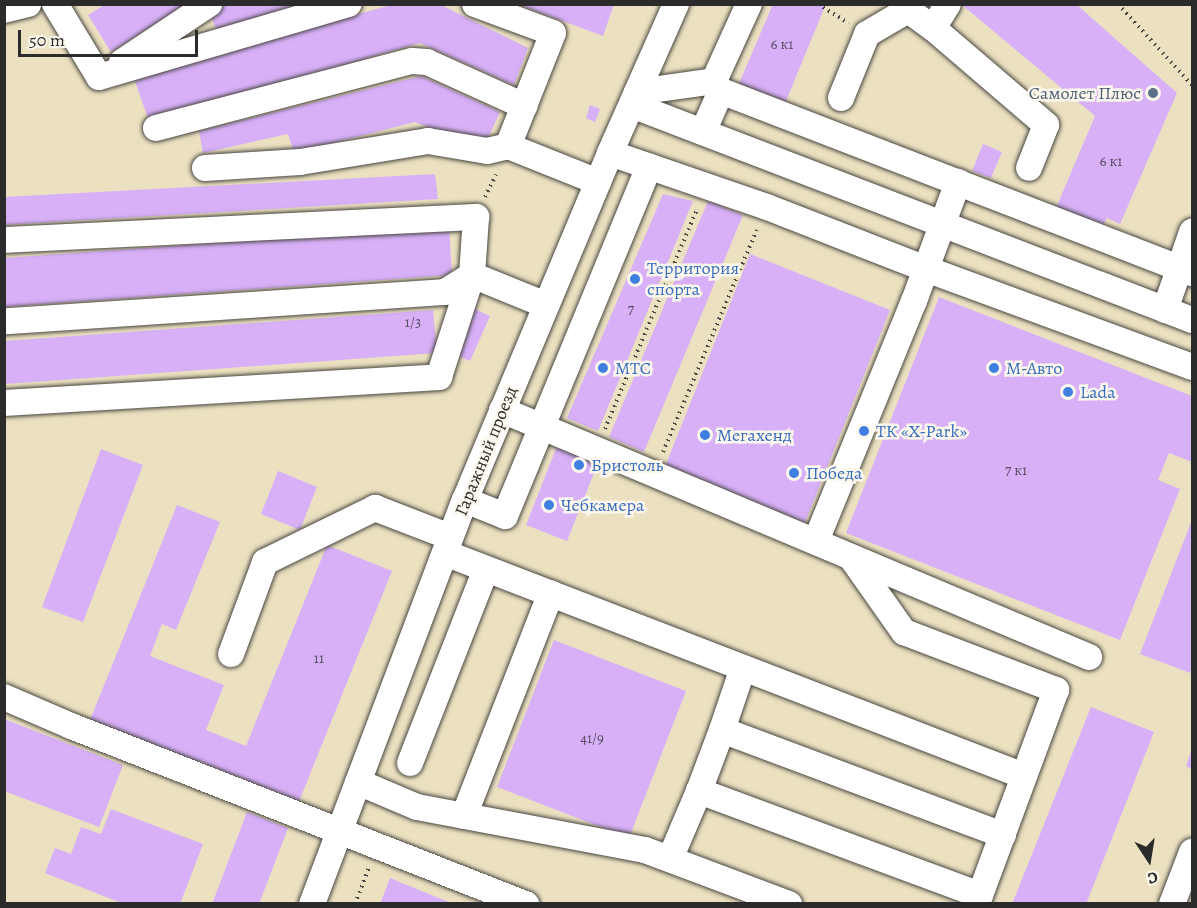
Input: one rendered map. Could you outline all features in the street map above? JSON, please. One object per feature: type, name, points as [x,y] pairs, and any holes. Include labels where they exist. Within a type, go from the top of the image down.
[{"type":"street","points":[[4,10],[28,4]]},
{"type":"street","points":[[56,4],[99,77]]},
{"type":"street","points":[[99,77],[209,4]]},
{"type":"street","points":[[99,77],[349,4]]},
{"type":"street","points":[[475,4],[553,33],[508,146]]},
{"type":"street","name":"Гаражный проезд","points":[[312,903],[465,500],[610,153],[676,4]]},
{"type":"street","points":[[635,98],[714,81],[748,4]]},
{"type":"street","points":[[933,28],[948,4]]},
{"type":"street","points":[[841,98],[867,34],[908,10],[933,28],[1046,125],[1029,168]]},
{"type":"street","points":[[156,128],[412,61],[427,62],[524,106]]},
{"type":"street","points":[[703,132],[721,91],[1186,270]]},
{"type":"street","points":[[635,98],[703,132],[1192,320]]},
{"type":"street","points":[[205,168],[300,162],[428,141],[487,151],[508,146],[598,182]]},
{"type":"street","points":[[610,153],[767,207],[926,269],[1192,367]]},
{"type":"street","points":[[465,500],[505,516],[649,167]]},
{"type":"street","points":[[816,542],[926,269],[958,182]]},
{"type":"street","points":[[4,240],[476,217],[472,275],[440,377],[4,403]]},
{"type":"street","points":[[1165,310],[1186,270],[1192,232]]},
{"type":"street","points":[[472,275],[546,305]]},
{"type":"street","points":[[4,321],[446,292],[472,275]]},
{"type":"street","points":[[502,410],[1089,657]]},
{"type":"street","points":[[231,654],[265,562],[375,508],[486,568],[1024,776]]},
{"type":"street","points":[[699,791],[979,899],[1056,690],[904,633],[851,556]]},
{"type":"street","points":[[410,763],[486,568]]},
{"type":"street","points":[[464,816],[551,593]]},
{"type":"street","points":[[670,859],[699,791],[743,668]]},
{"type":"street","points":[[4,697],[70,726],[526,903]]},
{"type":"street","points":[[722,730],[1003,835]]},
{"type":"street","points":[[358,782],[417,807],[645,850],[789,903]]},
{"type":"street","points":[[1172,903],[1192,852]]},
{"type":"path","points":[[818,4],[867,34]]},
{"type":"path","points":[[1118,4],[1192,85]]},
{"type":"path","points":[[476,217],[508,146]]},
{"type":"path","points":[[597,449],[707,186]]},
{"type":"path","points":[[654,473],[767,207]]},
{"type":"path","points":[[355,903],[378,845]]},
{"type":"building","points":[[106,4],[187,4],[111,52],[88,15]]},
{"type":"building","points":[[224,4],[305,4],[217,31],[210,14]]},
{"type":"building","points":[[395,4],[439,4],[528,48],[514,85],[420,43],[149,121],[133,76]]},
{"type":"building","points":[[517,4],[614,4],[603,36]]},
{"type":"building","points":[[773,4],[826,4],[784,106],[738,86]]},
{"type":"building","points":[[961,4],[1076,4],[1177,93],[1120,224],[1107,218],[1102,227],[1056,208],[1095,116]]},
{"type":"building","points":[[421,76],[500,112],[486,142],[458,140],[415,122],[294,153],[288,134],[203,153],[199,131]]},
{"type":"building","points":[[590,105],[600,109],[595,122],[586,118]]},
{"type":"building","points":[[983,144],[1002,152],[991,178],[972,171]]},
{"type":"building","points":[[435,174],[438,199],[4,225],[4,197]]},
{"type":"building","points":[[663,194],[693,201],[598,431],[567,418]]},
{"type":"building","points":[[708,201],[743,215],[644,452],[609,437]]},
{"type":"building","points":[[449,226],[452,275],[4,307],[4,258]]},
{"type":"building","points":[[750,254],[890,310],[804,525],[664,469]]},
{"type":"building","points":[[939,297],[1192,396],[1192,462],[1169,453],[1158,480],[1180,489],[1120,640],[846,533]]},
{"type":"building","points":[[470,307],[490,316],[470,361],[450,352]]},
{"type":"building","points":[[433,310],[437,353],[5,384],[5,341]]},
{"type":"building","points":[[557,446],[598,463],[567,541],[526,525]]},
{"type":"building","points":[[101,449],[143,465],[83,622],[42,607]]},
{"type":"building","points":[[278,471],[317,487],[300,530],[261,514]]},
{"type":"building","points":[[177,505],[220,522],[176,630],[162,624],[150,656],[224,685],[206,730],[246,746],[327,545],[392,571],[298,804],[90,720]]},
{"type":"building","points":[[1192,520],[1192,666],[1190,673],[1140,654]]},
{"type":"building","points":[[554,640],[686,691],[629,838],[497,787]]},
{"type":"building","points":[[1091,707],[1154,732],[1086,904],[1012,904]]},
{"type":"building","points":[[4,719],[123,765],[99,827],[4,791]]},
{"type":"building","points":[[1192,749],[1192,769],[1186,766]]},
{"type":"building","points":[[111,809],[203,844],[180,904],[124,904],[45,873],[55,848],[71,854],[81,827],[101,834]]},
{"type":"building","points":[[247,812],[288,828],[259,904],[212,904]]},
{"type":"building","points":[[390,878],[451,903],[451,904],[380,904]]},
{"type":"place","name":"Самолет Плюс","points":[[1153,93]]},
{"type":"place","name":"Территория спорта","points":[[635,279]]},
{"type":"place","name":"МТС","points":[[603,368]]},
{"type":"place","name":"М-Авто","points":[[994,368]]},
{"type":"place","name":"Lada","points":[[1068,392]]},
{"type":"place","name":"ТК «X-Park»","points":[[864,431]]},
{"type":"place","name":"Мегахенд","points":[[705,435]]},
{"type":"place","name":"Бристоль","points":[[579,465]]},
{"type":"place","name":"Победа","points":[[794,473]]},
{"type":"place","name":"Чебкамера","points":[[549,505]]}]
